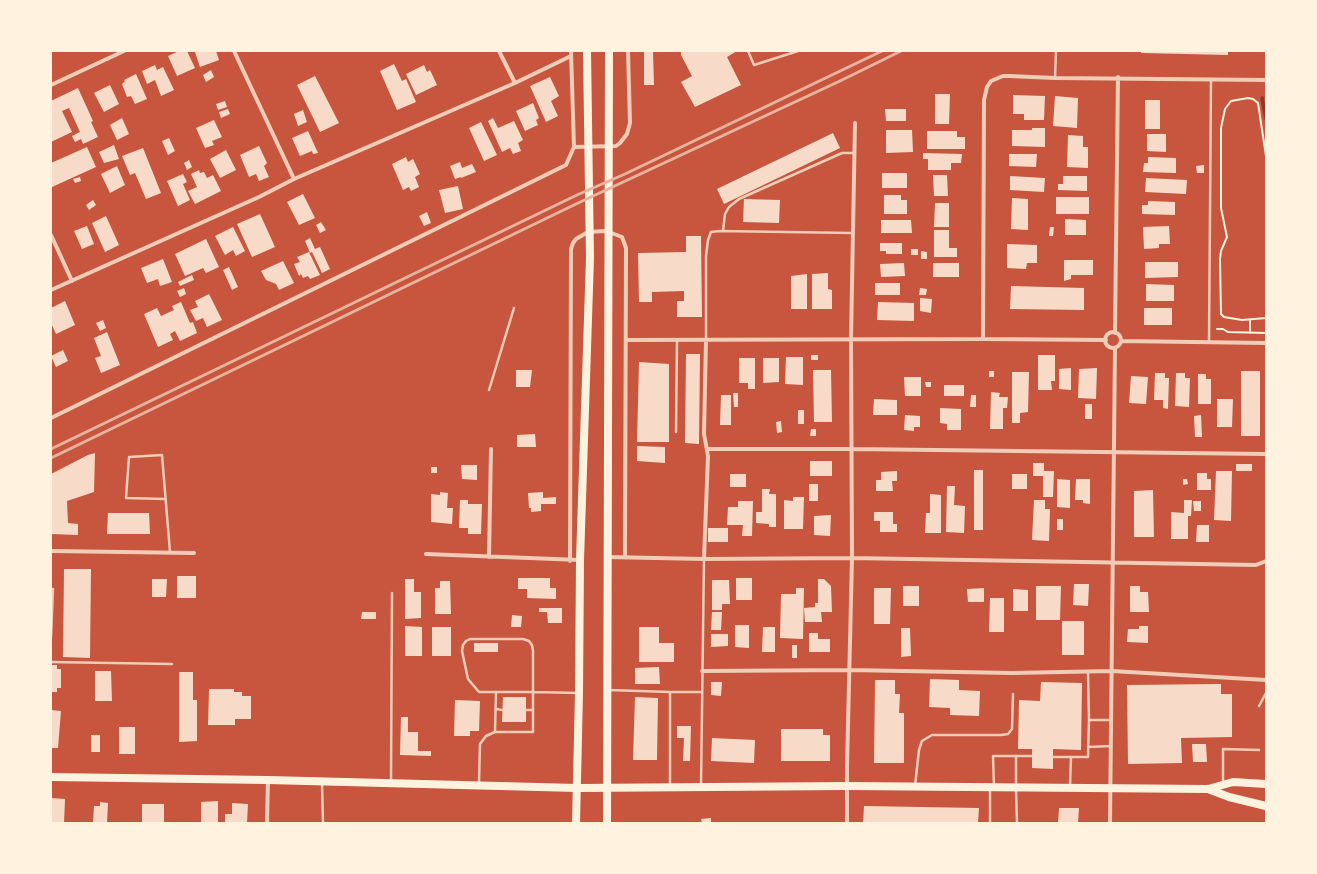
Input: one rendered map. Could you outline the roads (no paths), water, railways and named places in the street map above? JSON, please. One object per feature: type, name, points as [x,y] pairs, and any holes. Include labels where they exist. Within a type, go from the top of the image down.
[{"type":"main road","points":[[576,823],[580,560],[590,258],[586,51]]},
{"type":"main road","points":[[607,823],[609,51]]},
{"type":"main road","points":[[51,777],[322,781],[576,788],[915,786],[992,788],[1208,789],[1233,782],[1266,784]]},
{"type":"main road","points":[[1208,789],[1229,797],[1266,806]]},
{"type":"street","points":[[51,85],[124,51]]},
{"type":"street","points":[[234,51],[294,179]]},
{"type":"street","points":[[499,51],[515,83]]},
{"type":"street","points":[[574,147],[616,146],[628,134],[630,123],[628,51]]},
{"type":"street","points":[[51,290],[259,197],[294,179],[515,83],[571,53],[574,147],[566,165],[51,418]]},
{"type":"street","points":[[983,339],[984,100],[986,87],[990,81],[1003,76],[1055,78],[1118,77],[1266,80]]},
{"type":"street","points":[[1115,333],[1118,77]]},
{"type":"street","points":[[847,823],[852,558],[851,339],[854,233],[854,153],[856,123]]},
{"type":"street","points":[[570,561],[571,249],[573,243],[588,232],[606,232],[622,237],[626,248],[625,557]]},
{"type":"street","points":[[51,235],[72,281]]},
{"type":"street","points":[[1106,340],[1108,335],[1115,333]]},
{"type":"street","points":[[1115,333],[1119,335],[1121,341]]},
{"type":"street","points":[[626,340],[1106,340]]},
{"type":"street","points":[[704,559],[708,456],[704,434],[706,340]]},
{"type":"street","points":[[1106,340],[1109,346],[1115,348]]},
{"type":"street","points":[[1121,341],[1266,343]]},
{"type":"street","points":[[1115,348],[1121,341]]},
{"type":"street","points":[[1110,823],[1115,348]]},
{"type":"street","points":[[490,557],[491,448]]},
{"type":"street","points":[[707,449],[1115,451],[1266,454]]},
{"type":"street","points":[[51,551],[194,553]]},
{"type":"street","points":[[426,554],[570,561],[580,560]]},
{"type":"street","points":[[607,557],[704,559],[852,558],[1256,565],[1266,561]]},
{"type":"street","points":[[702,671],[849,670],[1012,673],[1112,671],[1266,680]]},
{"type":"street","points":[[267,823],[268,780]]},
{"type":"lane","points":[[748,51],[754,65],[798,51]]},
{"type":"lane","points":[[1055,78],[1056,51]]},
{"type":"lane","points":[[1209,342],[1211,79]]},
{"type":"lane","points":[[723,231],[725,214],[739,199],[842,153],[854,153]]},
{"type":"lane","points":[[706,340],[708,240],[711,232],[854,233]]},
{"type":"lane","points":[[489,390],[514,308]]},
{"type":"lane","points":[[676,432],[677,340]]},
{"type":"lane","points":[[165,499],[126,498],[129,457],[162,455],[170,552]]},
{"type":"lane","points":[[701,787],[704,559]]},
{"type":"lane","points":[[51,589],[53,589],[51,637]]},
{"type":"lane","points":[[391,783],[392,594]]},
{"type":"lane","points":[[478,786],[480,744],[486,736],[495,732],[533,732],[533,692],[533,651],[532,645],[529,641],[523,638],[470,639],[466,641],[463,645],[462,651],[468,679],[480,692],[533,692],[579,693]]},
{"type":"lane","points":[[51,662],[172,664]]},
{"type":"lane","points":[[1053,757],[1088,757],[1088,671]]},
{"type":"lane","points":[[607,690],[702,692]]},
{"type":"lane","points":[[495,732],[496,692]]},
{"type":"lane","points":[[670,692],[670,787]]},
{"type":"lane","points":[[1259,706],[1266,693]]},
{"type":"lane","points":[[915,786],[918,750],[922,741],[932,735],[1008,734],[1012,729],[1013,694]]},
{"type":"lane","points":[[496,709],[502,710]]},
{"type":"lane","points":[[526,710],[533,710]]},
{"type":"lane","points":[[1089,720],[1111,720]]},
{"type":"lane","points":[[1088,747],[1111,746]]},
{"type":"lane","points":[[1222,785],[1223,749],[1259,750]]},
{"type":"lane","points":[[990,823],[993,756],[1032,756]]},
{"type":"lane","points":[[1016,756],[1017,823]]},
{"type":"lane","points":[[1070,788],[1071,757]]},
{"type":"lane","points":[[322,781],[323,823]]},
{"type":"waterway","points":[[1262,98],[1266,119]]},
{"type":"railway","points":[[51,449],[577,195],[625,174],[882,51]]},
{"type":"railway","points":[[51,458],[576,204],[901,51]]}]
